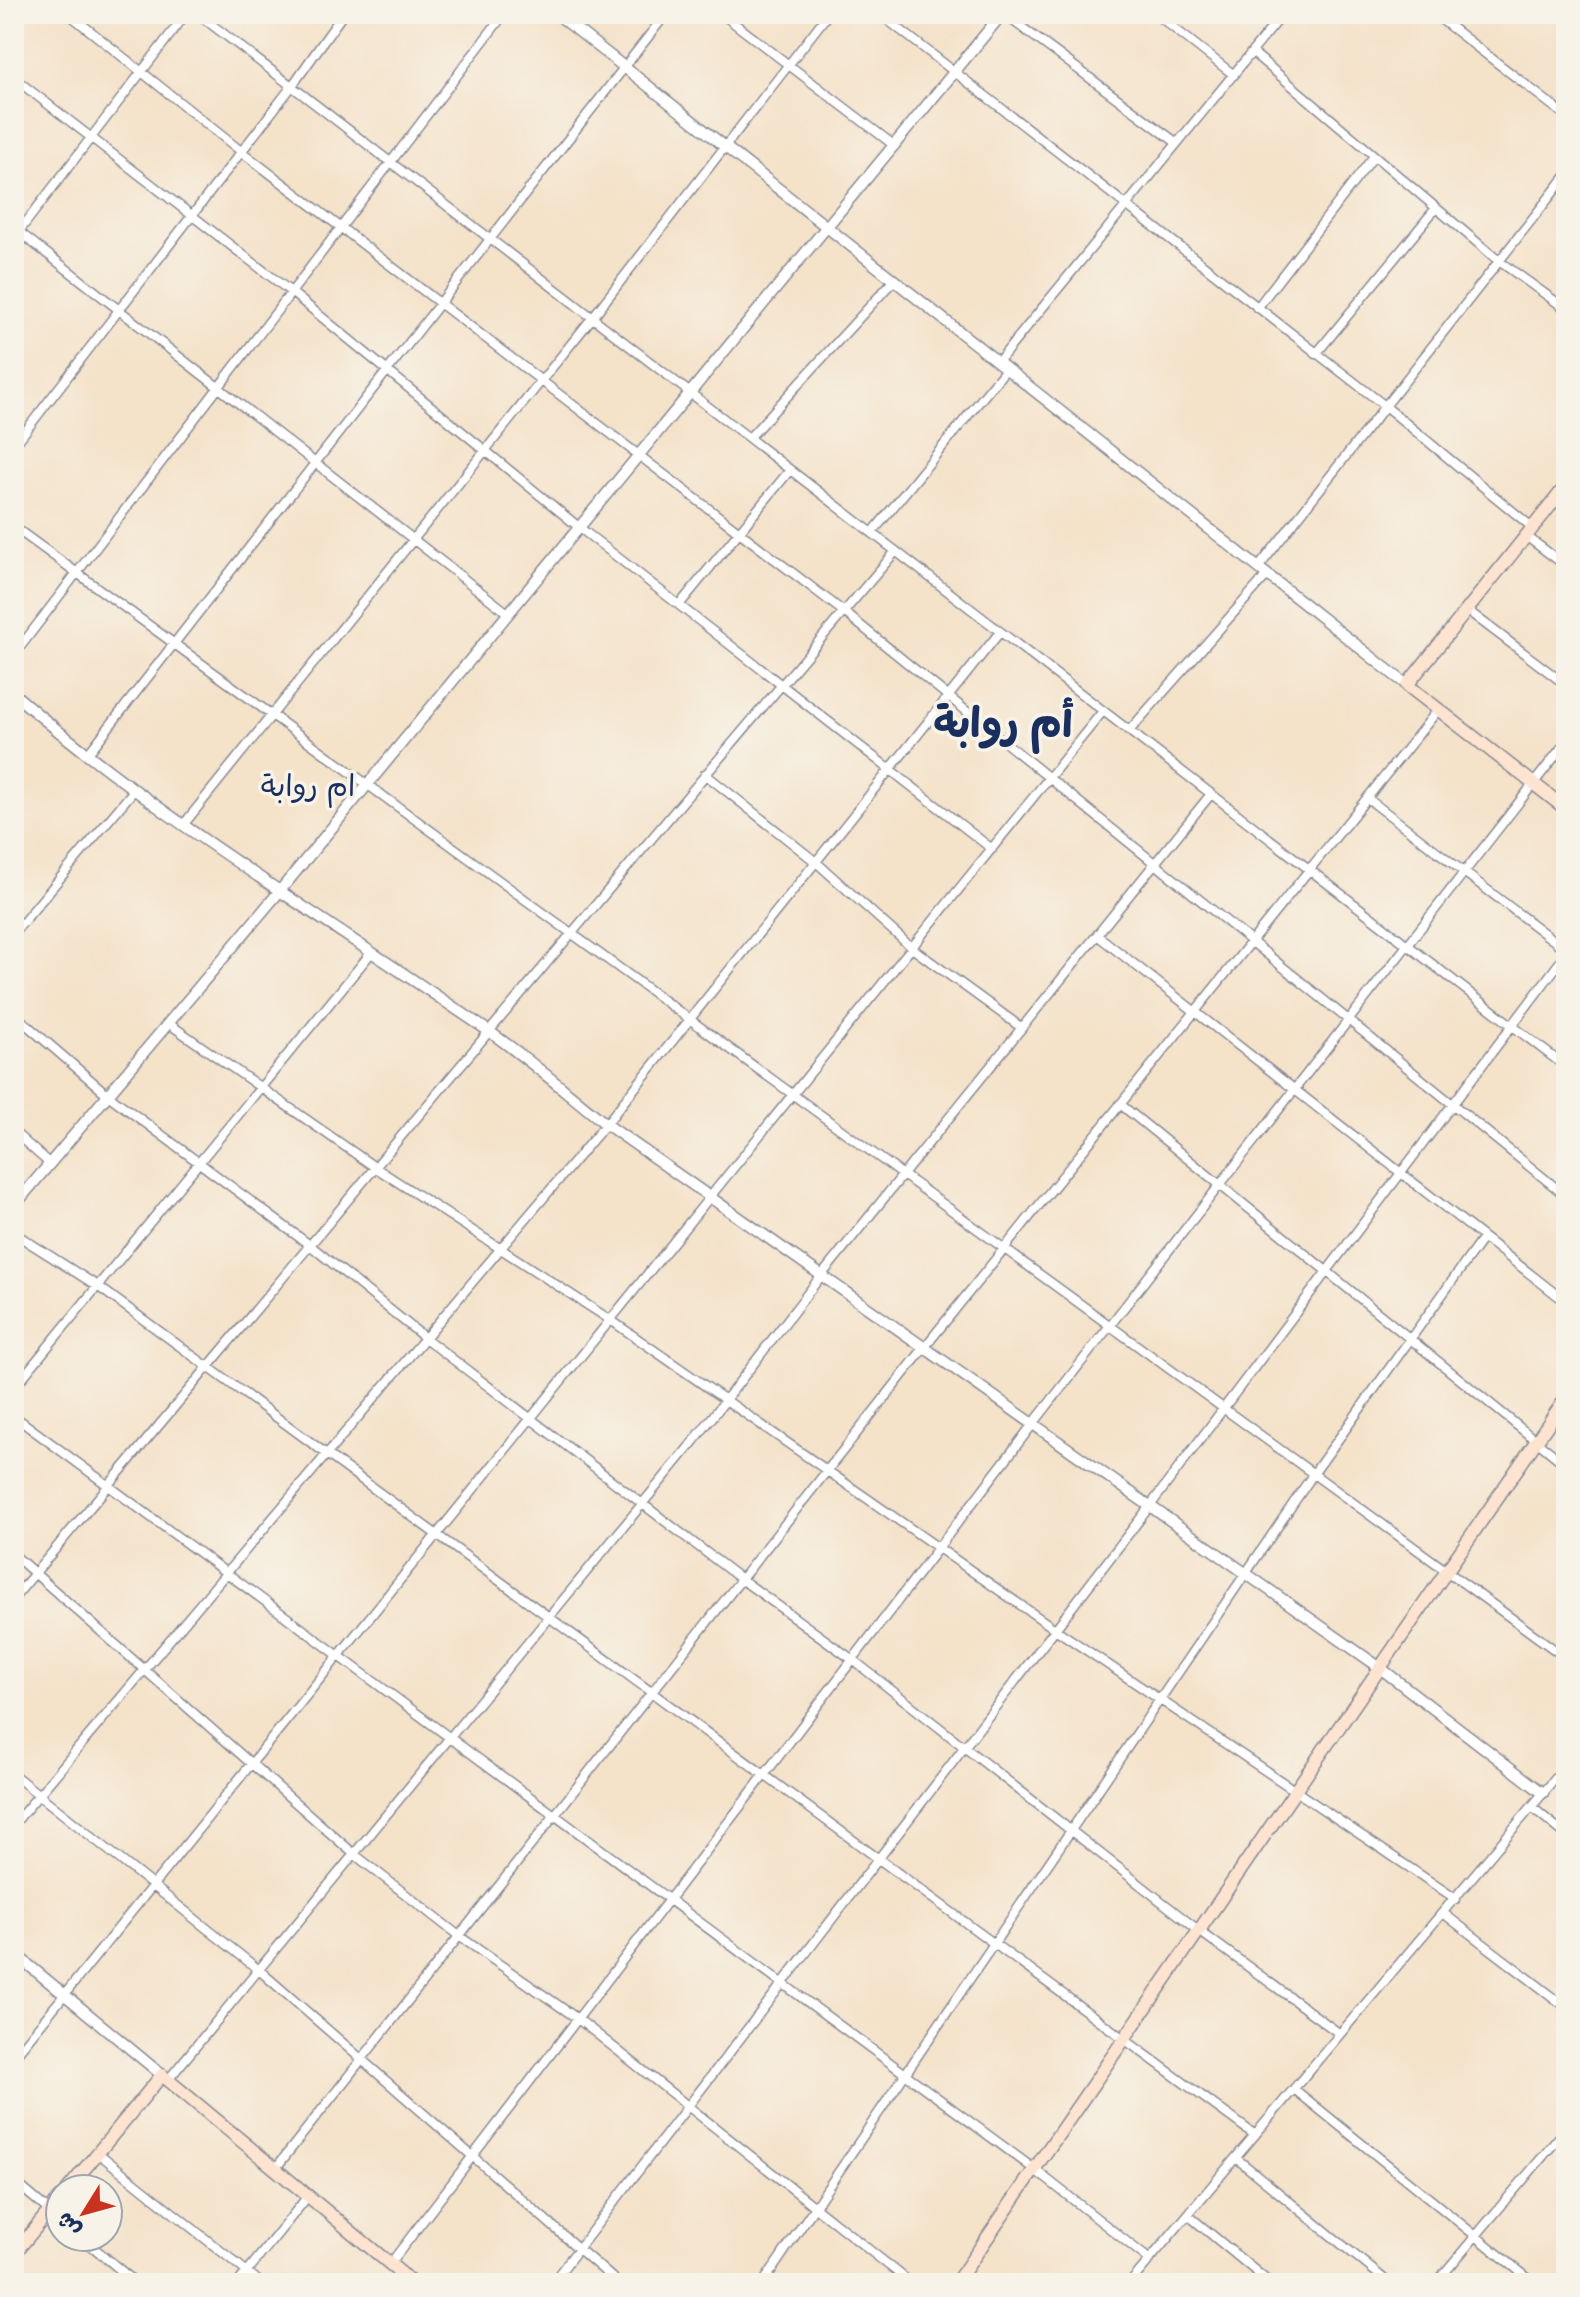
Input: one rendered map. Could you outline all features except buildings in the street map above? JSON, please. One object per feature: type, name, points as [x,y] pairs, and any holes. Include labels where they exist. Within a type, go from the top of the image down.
[{"type":"main road","points":[[1566,486],[1407,685],[1566,809]]},
{"type":"main road","points":[[956,2283],[1566,1398]]},
{"type":"main road","points":[[81,2173],[165,2078],[413,2283]]},
{"type":"main road","points":[[14,2254],[44,2225]]},
{"type":"street","points":[[69,14],[242,152],[844,612],[1566,1196]]},
{"type":"street","points":[[186,14],[16,233],[509,614]]},
{"type":"street","points":[[198,14],[1566,1067]]},
{"type":"street","points":[[14,446],[242,152],[343,14]]},
{"type":"street","points":[[14,655],[504,14]]},
{"type":"street","points":[[557,14],[1407,685]]},
{"type":"street","points":[[87,755],[666,14]]},
{"type":"street","points":[[722,14],[895,146]]},
{"type":"street","points":[[184,824],[592,318],[828,14]]},
{"type":"street","points":[[880,14],[953,74],[1385,406],[1566,566]]},
{"type":"street","points":[[14,1206],[279,892],[1003,14],[1177,143]]},
{"type":"street","points":[[1156,14],[1234,75]]},
{"type":"street","points":[[872,533],[1125,207],[1283,14]]},
{"type":"street","points":[[1434,14],[1566,116]]},
{"type":"street","points":[[1252,52],[1499,261],[1566,309]]},
{"type":"street","points":[[14,78],[291,292],[386,373],[580,528],[992,849]]},
{"type":"street","points":[[1257,308],[1374,156]]},
{"type":"street","points":[[1129,731],[1262,571],[1385,406],[1566,176]]},
{"type":"street","points":[[1316,354],[1436,208]]},
{"type":"street","points":[[749,438],[894,280]]},
{"type":"street","points":[[680,604],[790,470]]},
{"type":"street","points":[[14,527],[1566,1658]]},
{"type":"street","points":[[14,1598],[490,1032],[570,931],[896,551]]},
{"type":"street","points":[[1467,610],[1566,685]]},
{"type":"street","points":[[14,1824],[606,1124],[1000,632]]},
{"type":"street","points":[[14,694],[87,755],[279,892],[490,1032],[606,1124],[1379,1667],[1543,1793]]},
{"type":"street","points":[[275,2169],[924,1348],[1438,710]]},
{"type":"street","points":[[14,2057],[1103,711]]},
{"type":"street","points":[[390,2264],[1033,1424],[1566,742]]},
{"type":"street","points":[[705,774],[816,862],[912,948],[1022,1028]]},
{"type":"street","points":[[14,933],[135,789]]},
{"type":"street","points":[[14,1953],[165,2078],[259,1970],[643,1504],[821,1276],[1211,794]]},
{"type":"street","points":[[552,2283],[1150,1506],[1566,952],[1465,870],[1367,798]]},
{"type":"street","points":[[1097,935],[1566,1302]]},
{"type":"street","points":[[14,1388],[371,953]]},
{"type":"street","points":[[14,1014],[108,1095],[311,1246],[425,1338],[534,1418],[741,1579],[853,1660],[1198,1930],[1340,2034]]},
{"type":"street","points":[[168,1023],[376,1168],[612,1321],[826,1472],[940,1546],[1055,1629],[1162,1698],[1456,1899]]},
{"type":"street","points":[[1120,1104],[1566,1465]]},
{"type":"street","points":[[14,1132],[50,1164]]},
{"type":"street","points":[[14,1233],[99,1287],[436,1538],[765,1774],[877,1861],[1255,2135]]},
{"type":"street","points":[[763,2283],[1314,1473],[1412,1341],[1483,1238]]},
{"type":"street","points":[[14,1416],[1034,2169],[1150,2260]]},
{"type":"street","points":[[14,1555],[354,1854],[459,1936],[578,2019],[911,2283]]},
{"type":"street","points":[[1130,2283],[1566,1766]]},
{"type":"street","points":[[14,1775],[259,1970],[618,2283]]},
{"type":"street","points":[[1532,1807],[1566,1835]]},
{"type":"street","points":[[1443,1913],[1566,2007]]},
{"type":"street","points":[[1294,2089],[1534,2283]]},
{"type":"street","points":[[1436,2283],[1566,2129]]},
{"type":"street","points":[[98,2153],[261,2283]]},
{"type":"street","points":[[1236,2158],[1389,2283]]},
{"type":"street","points":[[14,2181],[44,2206]]},
{"type":"street","points":[[238,2283],[308,2196]]},
{"type":"street","points":[[1188,2215],[1270,2283]]},
{"type":"street","points":[[100,2253],[136,2283]]},
{"type":"district","name":"أم روابة","points":[[1003,722]]},
{"type":"district","name":"ام روابة","points":[[308,786]]}]
